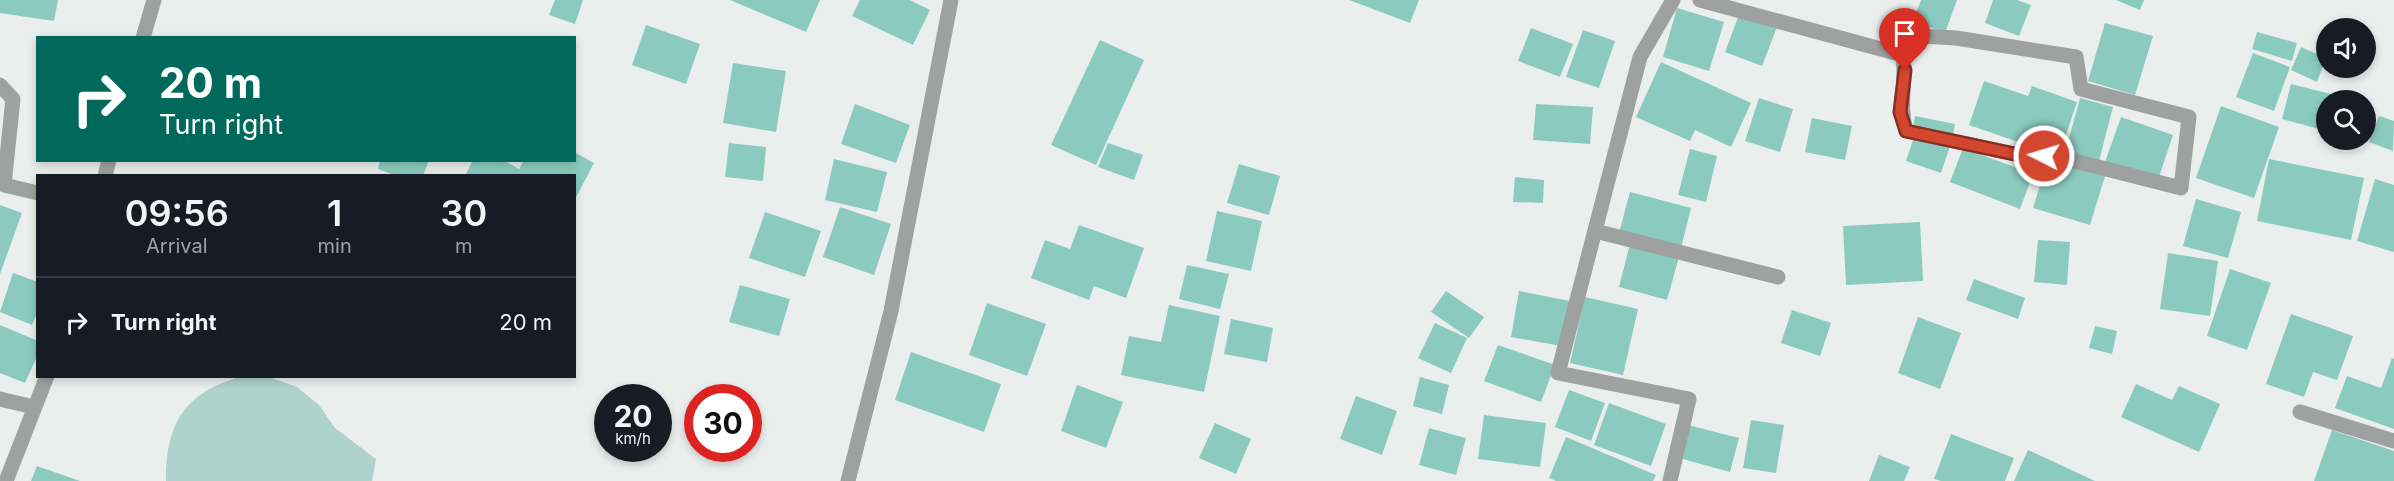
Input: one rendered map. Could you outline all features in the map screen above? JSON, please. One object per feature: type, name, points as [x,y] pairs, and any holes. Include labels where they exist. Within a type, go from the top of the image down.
[{"type":"street","points":[[144,36],[154,0]]},
{"type":"street","points":[[848,481],[891,311],[951,0]]},
{"type":"street","points":[[1670,481],[1689,399],[1558,373],[1640,57],[1673,0]]},
{"type":"street","points":[[1700,0],[1903,55]]},
{"type":"street","points":[[1920,36],[1956,38],[2076,57],[2081,89],[2190,117],[2181,188],[2063,158],[2024,156],[1906,131],[1900,112],[1905,70],[1903,55],[1920,36]]},
{"type":"street","points":[[0,85],[12,99],[4,185],[36,193]]},
{"type":"street","points":[[1595,231],[1778,277]]},
{"type":"street","points":[[6,481],[46,378]]},
{"type":"street","points":[[0,399],[34,407]]},
{"type":"street","points":[[2300,412],[2394,441]]},
{"type":"green space","points":[[237,378],[272,378],[297,387],[319,405],[335,428],[376,459],[372,481],[166,481],[170,442],[183,412],[193,401],[223,383]]},
{"type":"building","points":[[0,0],[58,0],[54,21],[0,13]]},
{"type":"building","points":[[555,0],[583,0],[575,24],[549,15]]},
{"type":"building","points":[[730,0],[820,0],[806,32]]},
{"type":"building","points":[[860,0],[910,0],[930,10],[913,45],[852,16]]},
{"type":"building","points":[[1349,0],[1419,0],[1410,23]]},
{"type":"building","points":[[1921,0],[1957,0],[1945,33],[1913,21]]},
{"type":"building","points":[[1993,0],[2017,0],[2031,5],[2019,36],[1985,23]]},
{"type":"building","points":[[2116,0],[2144,0],[2140,10]]},
{"type":"building","points":[[1677,8],[1724,22],[1709,71],[1663,57]]},
{"type":"building","points":[[1740,12],[1777,27],[1762,66],[1725,52]]},
{"type":"building","points":[[2105,23],[2153,36],[2135,95],[2088,81]]},
{"type":"building","points":[[646,25],[700,44],[686,84],[632,65]]},
{"type":"building","points":[[1531,28],[1573,44],[1560,77],[1518,61]]},
{"type":"building","points":[[1583,30],[1615,41],[1599,88],[1566,77]]},
{"type":"building","points":[[2257,32],[2297,43],[2292,61],[2252,49]]},
{"type":"building","points":[[1100,40],[1144,60],[1096,165],[1051,145]]},
{"type":"building","points":[[2301,47],[2316,54],[2317,82],[2291,70]]},
{"type":"building","points":[[2253,53],[2290,67],[2274,111],[2236,97]]},
{"type":"building","points":[[1661,62],[1751,103],[1731,147],[1695,130],[1690,141],[1636,117]]},
{"type":"building","points":[[733,63],[786,71],[776,132],[723,123]]},
{"type":"building","points":[[1984,81],[2028,96],[2032,86],[2077,102],[2059,156],[1969,125]]},
{"type":"building","points":[[2291,84],[2316,90],[2316,128],[2282,119]]},
{"type":"building","points":[[1759,98],[1793,109],[1780,152],[1745,141]]},
{"type":"building","points":[[2080,98],[2113,107],[2099,161],[2065,153]]},
{"type":"building","points":[[855,104],[910,125],[896,163],[841,144]]},
{"type":"building","points":[[1536,104],[1593,107],[1590,144],[1533,140]]},
{"type":"building","points":[[2221,106],[2279,127],[2254,198],[2196,178]]},
{"type":"building","points":[[1915,116],[1955,124],[1952,140],[1912,132]]},
{"type":"building","points":[[2379,116],[2394,121],[2393,151],[2376,145],[2376,124]]},
{"type":"building","points":[[2121,117],[2173,135],[2158,180],[2105,162]]},
{"type":"building","points":[[1812,118],[1852,126],[1845,160],[1805,152]]},
{"type":"building","points":[[1915,134],[1950,146],[1941,173],[1906,161]]},
{"type":"building","points":[[729,143],[766,147],[763,181],[725,177]]},
{"type":"building","points":[[1108,143],[1143,155],[1134,180],[1098,167]]},
{"type":"building","points":[[1963,148],[2033,174],[2020,209],[1950,182]]},
{"type":"building","points":[[1690,149],[1717,156],[1706,202],[1678,195]]},
{"type":"building","points":[[576,153],[594,163],[576,197],[576,174],[466,174],[472,162],[507,162],[519,169],[523,162],[576,162]]},
{"type":"building","points":[[834,159],[887,172],[877,212],[825,200]]},
{"type":"building","points":[[2048,159],[2105,176],[2090,225],[2033,208]]},
{"type":"building","points":[[2269,159],[2364,178],[2351,240],[2257,221]]},
{"type":"building","points":[[380,162],[428,162],[424,174],[392,174],[378,169]]},
{"type":"building","points":[[1239,164],[1280,176],[1269,215],[1227,203]]},
{"type":"building","points":[[1515,177],[1544,180],[1543,203],[1513,202]]},
{"type":"building","points":[[2375,179],[2394,185],[2394,252],[2357,241]]},
{"type":"building","points":[[1630,192],[1691,208],[1681,248],[1619,233]]},
{"type":"building","points":[[2196,199],[2241,212],[2228,258],[2183,246]]},
{"type":"building","points":[[0,205],[22,213],[0,274]]},
{"type":"building","points":[[840,207],[891,224],[874,275],[823,257]]},
{"type":"building","points":[[1217,211],[1262,221],[1251,271],[1206,261]]},
{"type":"building","points":[[765,212],[821,231],[805,277],[749,258]]},
{"type":"building","points":[[1920,222],[1923,281],[1846,285],[1843,226]]},
{"type":"building","points":[[1079,225],[1144,248],[1126,298],[1094,286],[1089,300],[1031,278],[1045,240],[1070,249]]},
{"type":"building","points":[[2038,240],[2070,242],[2067,285],[2034,282]]},
{"type":"building","points":[[1630,244],[1679,257],[1667,300],[1619,287]]},
{"type":"building","points":[[2168,253],[2218,261],[2210,316],[2160,309]]},
{"type":"building","points":[[1187,265],[1229,274],[1220,309],[1179,299]]},
{"type":"building","points":[[2230,269],[2271,283],[2247,350],[2207,336]]},
{"type":"building","points":[[13,273],[36,281],[36,316],[32,325],[0,312]]},
{"type":"building","points":[[1974,279],[2025,298],[2018,319],[1966,300]]},
{"type":"building","points":[[740,285],[790,299],[779,336],[729,322]]},
{"type":"building","points":[[1446,291],[1484,317],[1469,338],[1431,312]]},
{"type":"building","points":[[1519,291],[1570,301],[1561,346],[1511,337]]},
{"type":"building","points":[[1585,297],[1638,309],[1623,375],[1570,363]]},
{"type":"building","points":[[987,303],[1046,324],[1027,376],[969,355]]},
{"type":"building","points":[[1169,305],[1220,316],[1204,392],[1121,375],[1129,336],[1161,342]]},
{"type":"building","points":[[1792,310],[1831,323],[1820,356],[1781,343]]},
{"type":"building","points":[[2291,314],[2353,336],[2337,380],[2313,372],[2304,397],[2266,384]]},
{"type":"building","points":[[1918,317],[1961,333],[1940,389],[1898,373]]},
{"type":"building","points":[[1231,319],[1273,328],[1267,362],[1224,354]]},
{"type":"building","points":[[1435,323],[1467,338],[1451,373],[1418,358]]},
{"type":"building","points":[[0,325],[36,340],[36,358],[25,383],[0,373]]},
{"type":"building","points":[[2095,326],[2117,331],[2112,354],[2089,348]]},
{"type":"building","points":[[1498,345],[1555,365],[1541,402],[1484,381]]},
{"type":"building","points":[[911,352],[1001,384],[984,432],[895,400]]},
{"type":"building","points":[[2392,358],[2394,359],[2394,429],[2335,408],[2347,376],[2381,388]]},
{"type":"building","points":[[1420,377],[1449,385],[1442,414],[1413,406]]},
{"type":"building","points":[[2136,384],[2172,400],[2179,386],[2220,404],[2199,452],[2121,417]]},
{"type":"building","points":[[1077,385],[1123,402],[1106,448],[1061,431]]},
{"type":"building","points":[[1569,390],[1605,403],[1591,441],[1555,427]]},
{"type":"building","points":[[1356,396],[1397,411],[1382,455],[1340,439]]},
{"type":"building","points":[[1609,403],[1666,424],[1651,466],[1594,445]]},
{"type":"building","points":[[1484,415],[1546,423],[1540,467],[1478,459]]},
{"type":"building","points":[[1751,420],[1784,425],[1776,473],[1743,468]]},
{"type":"building","points":[[1215,423],[1251,439],[1236,474],[1199,458]]},
{"type":"building","points":[[1688,425],[1739,438],[1730,472],[1679,458]]},
{"type":"building","points":[[1429,428],[1466,438],[1456,475],[1419,465]]},
{"type":"building","points":[[2332,430],[2394,451],[2394,481],[2314,481]]},
{"type":"building","points":[[1951,434],[2014,458],[2005,481],[1941,481],[1934,479]]},
{"type":"building","points":[[1566,437],[1656,475],[1653,481],[1556,481],[1549,478]]},
{"type":"building","points":[[2028,450],[2095,481],[2014,481]]},
{"type":"building","points":[[1879,455],[1910,467],[1904,481],[1869,481]]},
{"type":"building","points":[[37,466],[80,481],[31,481]]},
{"type":"route","points":[[1905,70],[1900,112],[1906,131],[2024,156],[2044,156]]}]
